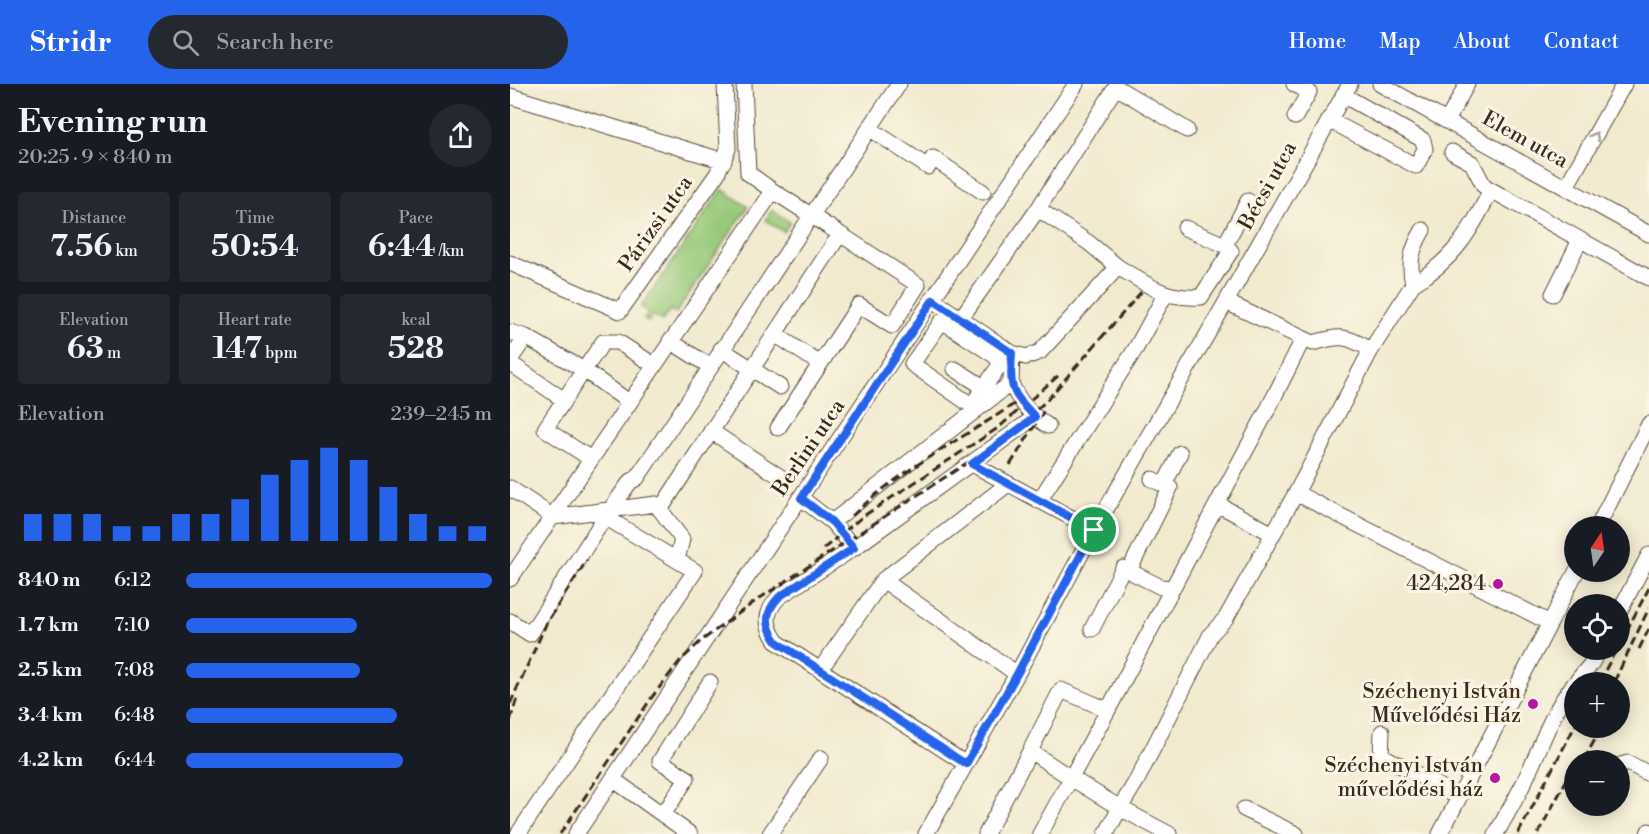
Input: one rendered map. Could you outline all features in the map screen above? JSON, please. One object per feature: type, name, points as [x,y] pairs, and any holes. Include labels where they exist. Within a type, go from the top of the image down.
[{"type":"street","points":[[510,96],[724,161],[728,149],[725,84]]},
{"type":"street","points":[[744,84],[748,173],[918,285],[892,326],[859,304],[778,428]]},
{"type":"street","points":[[510,621],[530,634],[608,514],[630,482],[637,478],[899,84]]},
{"type":"street","name":"Berlini utca","points":[[576,834],[1076,84]]},
{"type":"street","points":[[1294,84],[1309,92],[1295,117]]},
{"type":"street","name":"Elem utca","points":[[1380,84],[1649,234]]},
{"type":"street","points":[[1447,121],[1467,84]]},
{"type":"street","points":[[1566,187],[1624,84]]},
{"type":"street","points":[[961,318],[1038,209],[1116,87],[1123,87],[1187,130]]},
{"type":"street","points":[[1329,120],[1416,166],[1425,149],[1423,140],[1346,90]]},
{"type":"street","name":"Bécsi utca","points":[[927,834],[1017,674],[1094,530],[1346,90]]},
{"type":"street","points":[[869,128],[928,167],[933,158],[983,192]]},
{"type":"street","points":[[1452,152],[1472,163],[1484,186],[1649,278]]},
{"type":"street","name":"Párizsi utca","points":[[510,263],[620,311],[724,161]]},
{"type":"street","points":[[1106,834],[1137,780],[1211,634],[1226,618],[1371,350],[1413,284],[1433,273],[1474,224],[1491,190]]},
{"type":"street","points":[[510,579],[773,191]]},
{"type":"street","points":[[1225,245],[1248,201]]},
{"type":"street","points":[[1038,209],[1089,243],[1118,267],[1165,295],[1184,298],[1201,297],[1231,251],[1225,245],[1185,228]]},
{"type":"street","points":[[1413,284],[1409,268],[1414,246],[1423,230]]},
{"type":"street","points":[[660,510],[840,234]]},
{"type":"street","points":[[1553,294],[1580,240]]},
{"type":"street","points":[[832,522],[990,391],[999,366],[998,358],[942,321],[912,364],[968,402],[974,402],[990,391],[1011,382],[1118,267]]},
{"type":"street","points":[[1040,501],[1136,348],[1165,295]]},
{"type":"street","points":[[933,300],[1012,353],[1026,357],[1040,352]]},
{"type":"street","points":[[1224,306],[1313,343],[1336,337],[1352,339],[1371,350]]},
{"type":"street","points":[[510,332],[526,337],[584,370],[630,402]]},
{"type":"street","points":[[775,334],[820,364]]},
{"type":"street","points":[[526,337],[510,362],[564,400]]},
{"type":"street","points":[[1040,834],[1108,711],[1303,339]]},
{"type":"street","points":[[670,341],[711,367]]},
{"type":"street","points":[[591,459],[545,429],[584,370],[603,342],[618,342],[654,365]]},
{"type":"street","points":[[721,349],[780,387]]},
{"type":"street","points":[[966,764],[777,642],[769,630],[768,619],[770,607],[779,597],[854,548],[972,464],[1042,422],[1016,396],[1011,382],[1012,353]]},
{"type":"street","points":[[955,369],[990,391]]},
{"type":"street","points":[[1603,516],[1649,424]]},
{"type":"street","points":[[711,431],[785,480]]},
{"type":"street","points":[[1129,571],[1170,488],[1158,482],[1180,453]]},
{"type":"street","points":[[972,464],[1094,530]]},
{"type":"street","points":[[820,670],[883,580],[1008,484]]},
{"type":"street","points":[[510,488],[553,517],[608,514],[656,504],[682,539],[690,557],[683,563]]},
{"type":"street","points":[[1296,492],[1550,623]]},
{"type":"street","points":[[801,498],[832,522],[854,548]]},
{"type":"street","points":[[1217,504],[1273,534]]},
{"type":"street","points":[[510,823],[517,834],[695,571],[608,514]]},
{"type":"street","points":[[1628,594],[1649,555]]},
{"type":"street","points":[[1092,628],[1123,568],[1161,587],[1171,588]]},
{"type":"street","points":[[883,580],[1017,674]]},
{"type":"street","points":[[1440,834],[1571,582]]},
{"type":"street","points":[[663,815],[687,778],[660,761],[711,682]]},
{"type":"street","points":[[986,834],[1061,690],[1108,711]]},
{"type":"street","points":[[1496,834],[1526,778],[1564,697]]},
{"type":"street","points":[[1382,732],[1382,755],[1459,797]]},
{"type":"street","points":[[1030,751],[1120,808],[1169,834]]},
{"type":"street","points":[[770,834],[821,758]]},
{"type":"street","points":[[1630,764],[1649,774]]},
{"type":"street","points":[[614,780],[690,834]]},
{"type":"street","points":[[1244,809],[1296,834]]},
{"type":"green space","points":[[722,189],[748,207],[676,313],[670,310],[662,321],[653,315],[648,322],[644,319],[648,312],[641,307]]},
{"type":"green space","points":[[772,210],[790,222],[784,232],[765,220]]},
{"type":"railway","points":[[560,834],[652,697],[680,661],[701,641],[757,600],[1005,438],[1047,400],[1143,290]]},
{"type":"railway","points":[[823,549],[862,517],[998,428],[1059,375]]},
{"type":"railway","points":[[852,516],[912,468],[1020,400]]},
{"type":"railway","points":[[1010,465],[1045,409]]},
{"type":"railway","points":[[510,704],[547,622],[587,560]]},
{"type":"railway","points":[[1630,624],[1649,588]]},
{"type":"railway","points":[[1619,672],[1649,608]]},
{"type":"railway","points":[[1639,649],[1649,629]]},
{"type":"railway","points":[[1604,672],[1611,660]]},
{"type":"railway","points":[[510,721],[517,698]]},
{"type":"railway","points":[[1518,834],[1569,738]]},
{"type":"railway","points":[[1589,750],[1596,738]]},
{"type":"railway","points":[[1538,834],[1564,785]]},
{"type":"place","name":"424,284","points":[[1498,584]]},
{"type":"place","name":"Széchenyi István Művelődési Ház","points":[[1533,704]]},
{"type":"place","name":"Széchenyi István művelődési ház","points":[[1495,778]]},
{"type":"route","points":[[933,300],[1012,353],[1011,382],[1016,396],[1035,417],[972,464],[1094,530],[966,764],[777,642],[769,630],[770,607],[779,597],[854,548],[832,522],[801,498],[933,300]]}]
